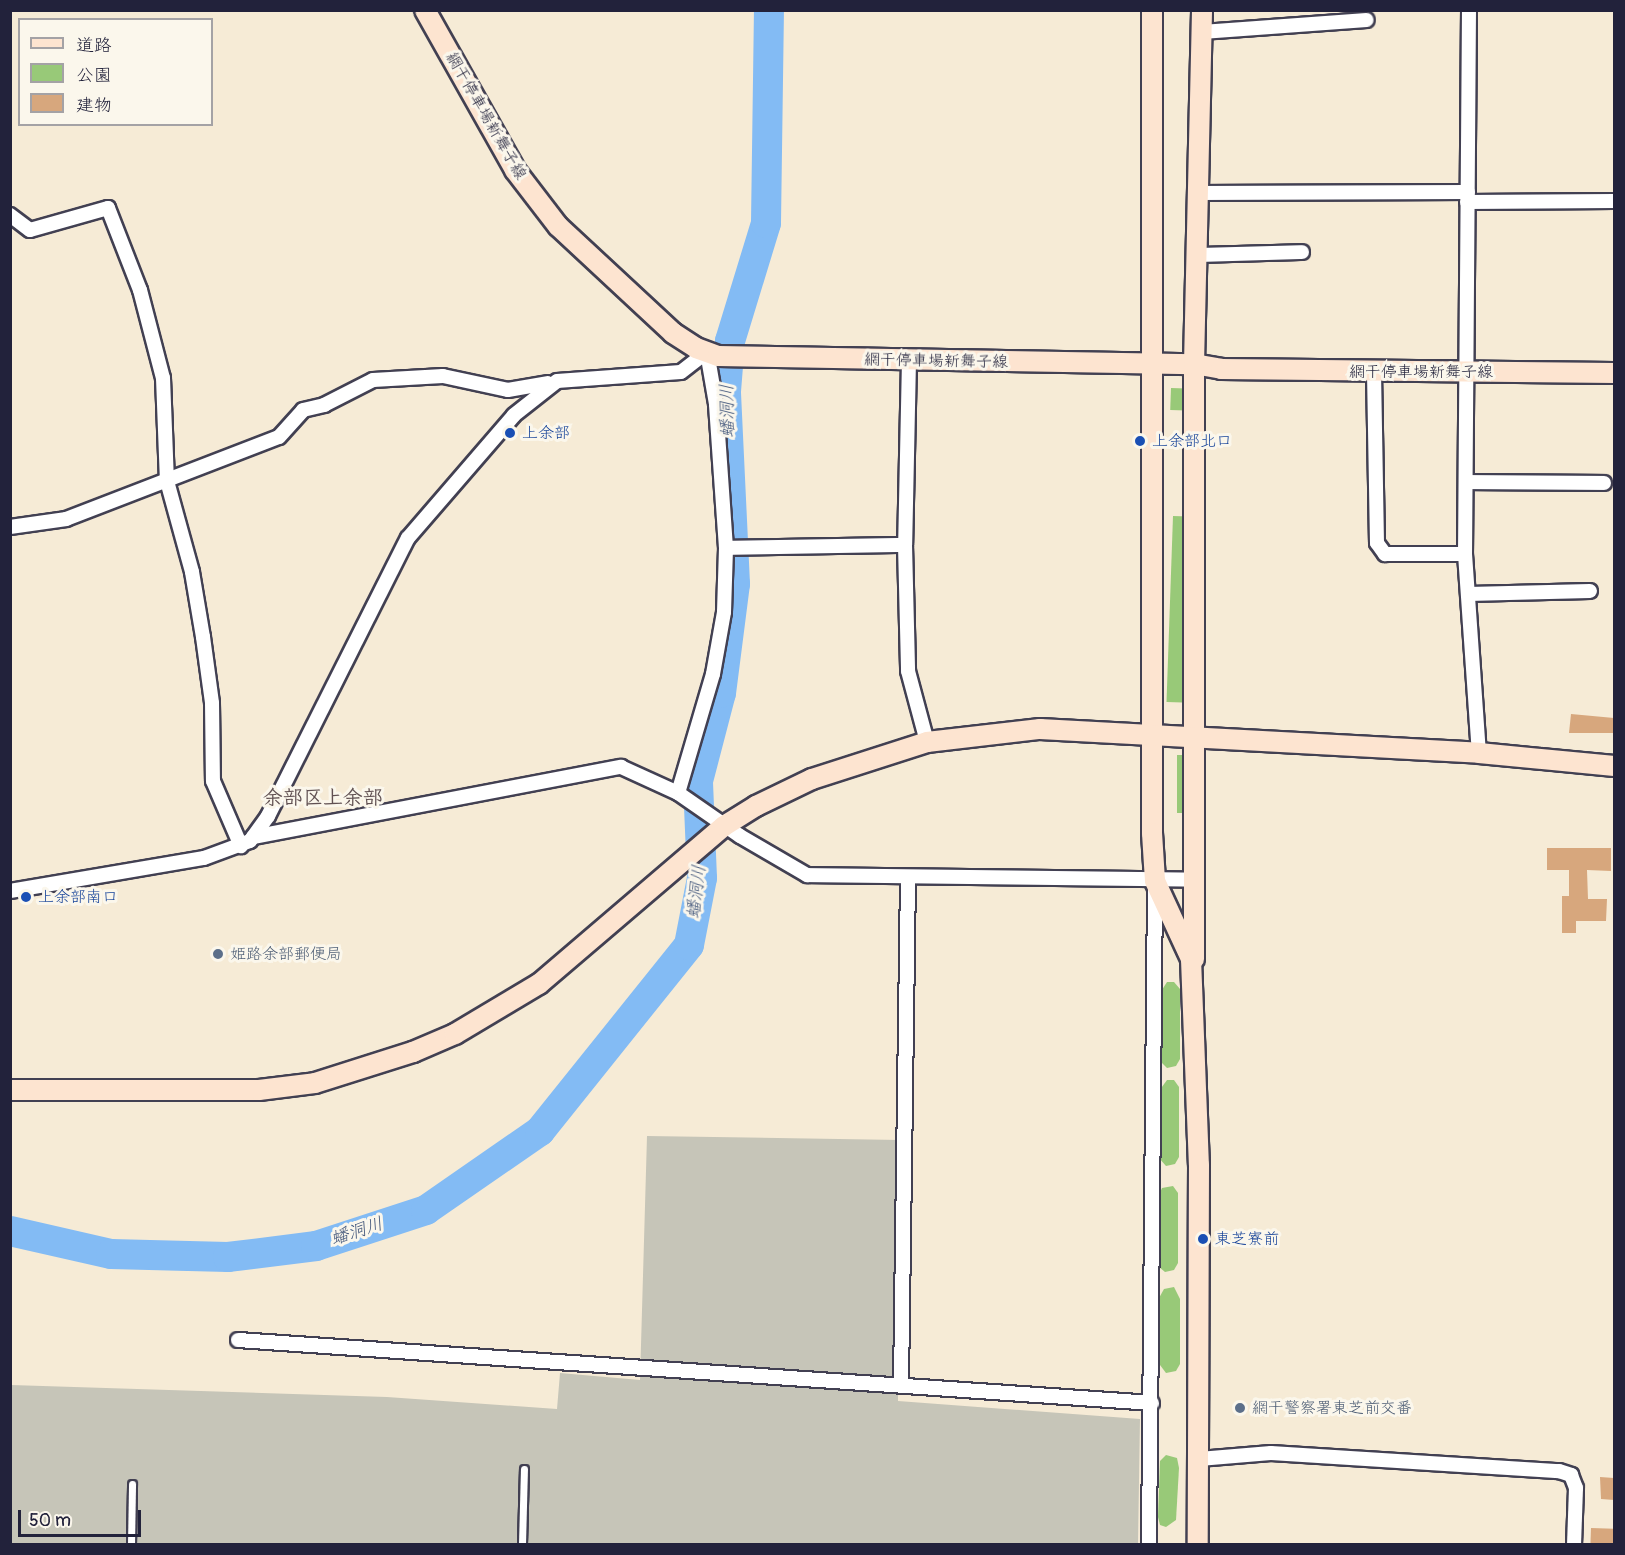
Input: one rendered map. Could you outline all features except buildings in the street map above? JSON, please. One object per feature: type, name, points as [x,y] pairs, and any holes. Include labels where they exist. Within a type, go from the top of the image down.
[{"type":"street","name":"網干停車場新舞子線","points":[[425,10],[515,171],[558,226],[673,333],[719,355],[1194,364],[1221,369],[1614,373]]},
{"type":"street","points":[[1149,1545],[1155,881],[1150,735],[1149,364],[1152,10]]},
{"type":"street","points":[[1192,1004],[1196,880],[1194,364],[1202,10]]},
{"type":"street","points":[[1469,10],[1466,554],[1479,753]]},
{"type":"street","points":[[1202,32],[1367,20]]},
{"type":"street","points":[[1197,193],[1614,201]]},
{"type":"street","points":[[10,215],[30,230],[108,208],[140,290],[163,378],[167,481],[192,572],[203,637],[212,703],[213,781],[241,846]]},
{"type":"street","points":[[1197,255],[1302,252]]},
{"type":"street","points":[[10,527],[66,519],[279,437],[303,410],[324,405],[373,380],[443,376],[508,390],[557,381],[681,372],[719,355],[716,405],[726,548],[724,612],[713,674],[678,794]]},
{"type":"street","points":[[909,360],[905,545],[908,671],[927,742]]},
{"type":"street","points":[[1374,372],[1377,543],[1385,554],[1466,554]]},
{"type":"street","points":[[10,891],[204,858],[241,846],[254,837],[268,816],[408,538],[514,415],[557,381]]},
{"type":"street","points":[[1467,482],[1604,483]]},
{"type":"street","points":[[726,548],[905,545]]},
{"type":"street","points":[[1468,594],[1590,591]]},
{"type":"street","points":[[10,1090],[259,1090],[315,1083],[413,1052],[455,1034],[539,984],[732,831],[812,779],[927,742],[1040,729],[1194,735],[1479,753],[1614,766]]},
{"type":"street","points":[[254,837],[621,767],[678,794],[732,831],[807,875],[1196,880]]},
{"type":"street","points":[[900,1384],[908,878]]},
{"type":"street","points":[[1155,881],[1191,959],[1199,1165],[1198,1545]]},
{"type":"street","points":[[238,1340],[1152,1403]]},
{"type":"street","points":[[1199,1459],[1271,1453],[1559,1471],[1571,1475],[1576,1488],[1574,1545]]},
{"type":"lane","points":[[522,1545],[524,1469]]},
{"type":"lane","points":[[131,1545],[132,1484]]},
{"type":"shaded area","points":[[647,1136],[900,1140],[898,1401],[1140,1419],[1138,1544],[11,1544],[11,1385],[387,1397],[557,1409],[560,1373],[640,1380]]},
{"type":"green space","points":[[1171,388],[1194,389],[1193,411],[1170,410]]},
{"type":"green space","points":[[1173,516],[1197,517],[1190,703],[1167,702]]},
{"type":"green space","points":[[1177,755],[1189,755],[1189,813],[1177,813]]},
{"type":"green space","points":[[1167,982],[1174,982],[1180,989],[1180,1059],[1176,1066],[1167,1068],[1160,1061],[1160,993]]},
{"type":"green space","points":[[1167,1080],[1174,1080],[1179,1087],[1179,1157],[1175,1164],[1166,1166],[1159,1158],[1159,1091]]},
{"type":"green space","points":[[1173,1186],[1178,1193],[1178,1263],[1174,1270],[1165,1272],[1159,1267],[1158,1197],[1162,1188]]},
{"type":"green space","points":[[1174,1287],[1180,1299],[1180,1364],[1176,1371],[1166,1373],[1160,1365],[1159,1298],[1164,1289]]},
{"type":"green space","points":[[1166,1455],[1177,1458],[1179,1468],[1176,1520],[1166,1527],[1160,1525],[1158,1517],[1160,1461]]},
{"type":"waterway","name":"蟠洞川","points":[[10,1231],[111,1254],[228,1257],[316,1246],[426,1210],[540,1131],[689,945],[702,878],[698,781],[721,693],[735,584],[726,391],[730,341],[766,223],[769,10]]},
{"type":"place","name":"上余部","points":[[510,433]]},
{"type":"place","name":"上余部北口","points":[[1140,441]]},
{"type":"place","name":"上余部南口","points":[[26,897]]},
{"type":"place","name":"姫路余部郵便局","points":[[218,954]]},
{"type":"place","name":"東芝寮前","points":[[1203,1239]]},
{"type":"place","name":"網干警察署東芝前交番","points":[[1240,1408]]},
{"type":"district","name":"余部区上余部","points":[[323,797]]}]
